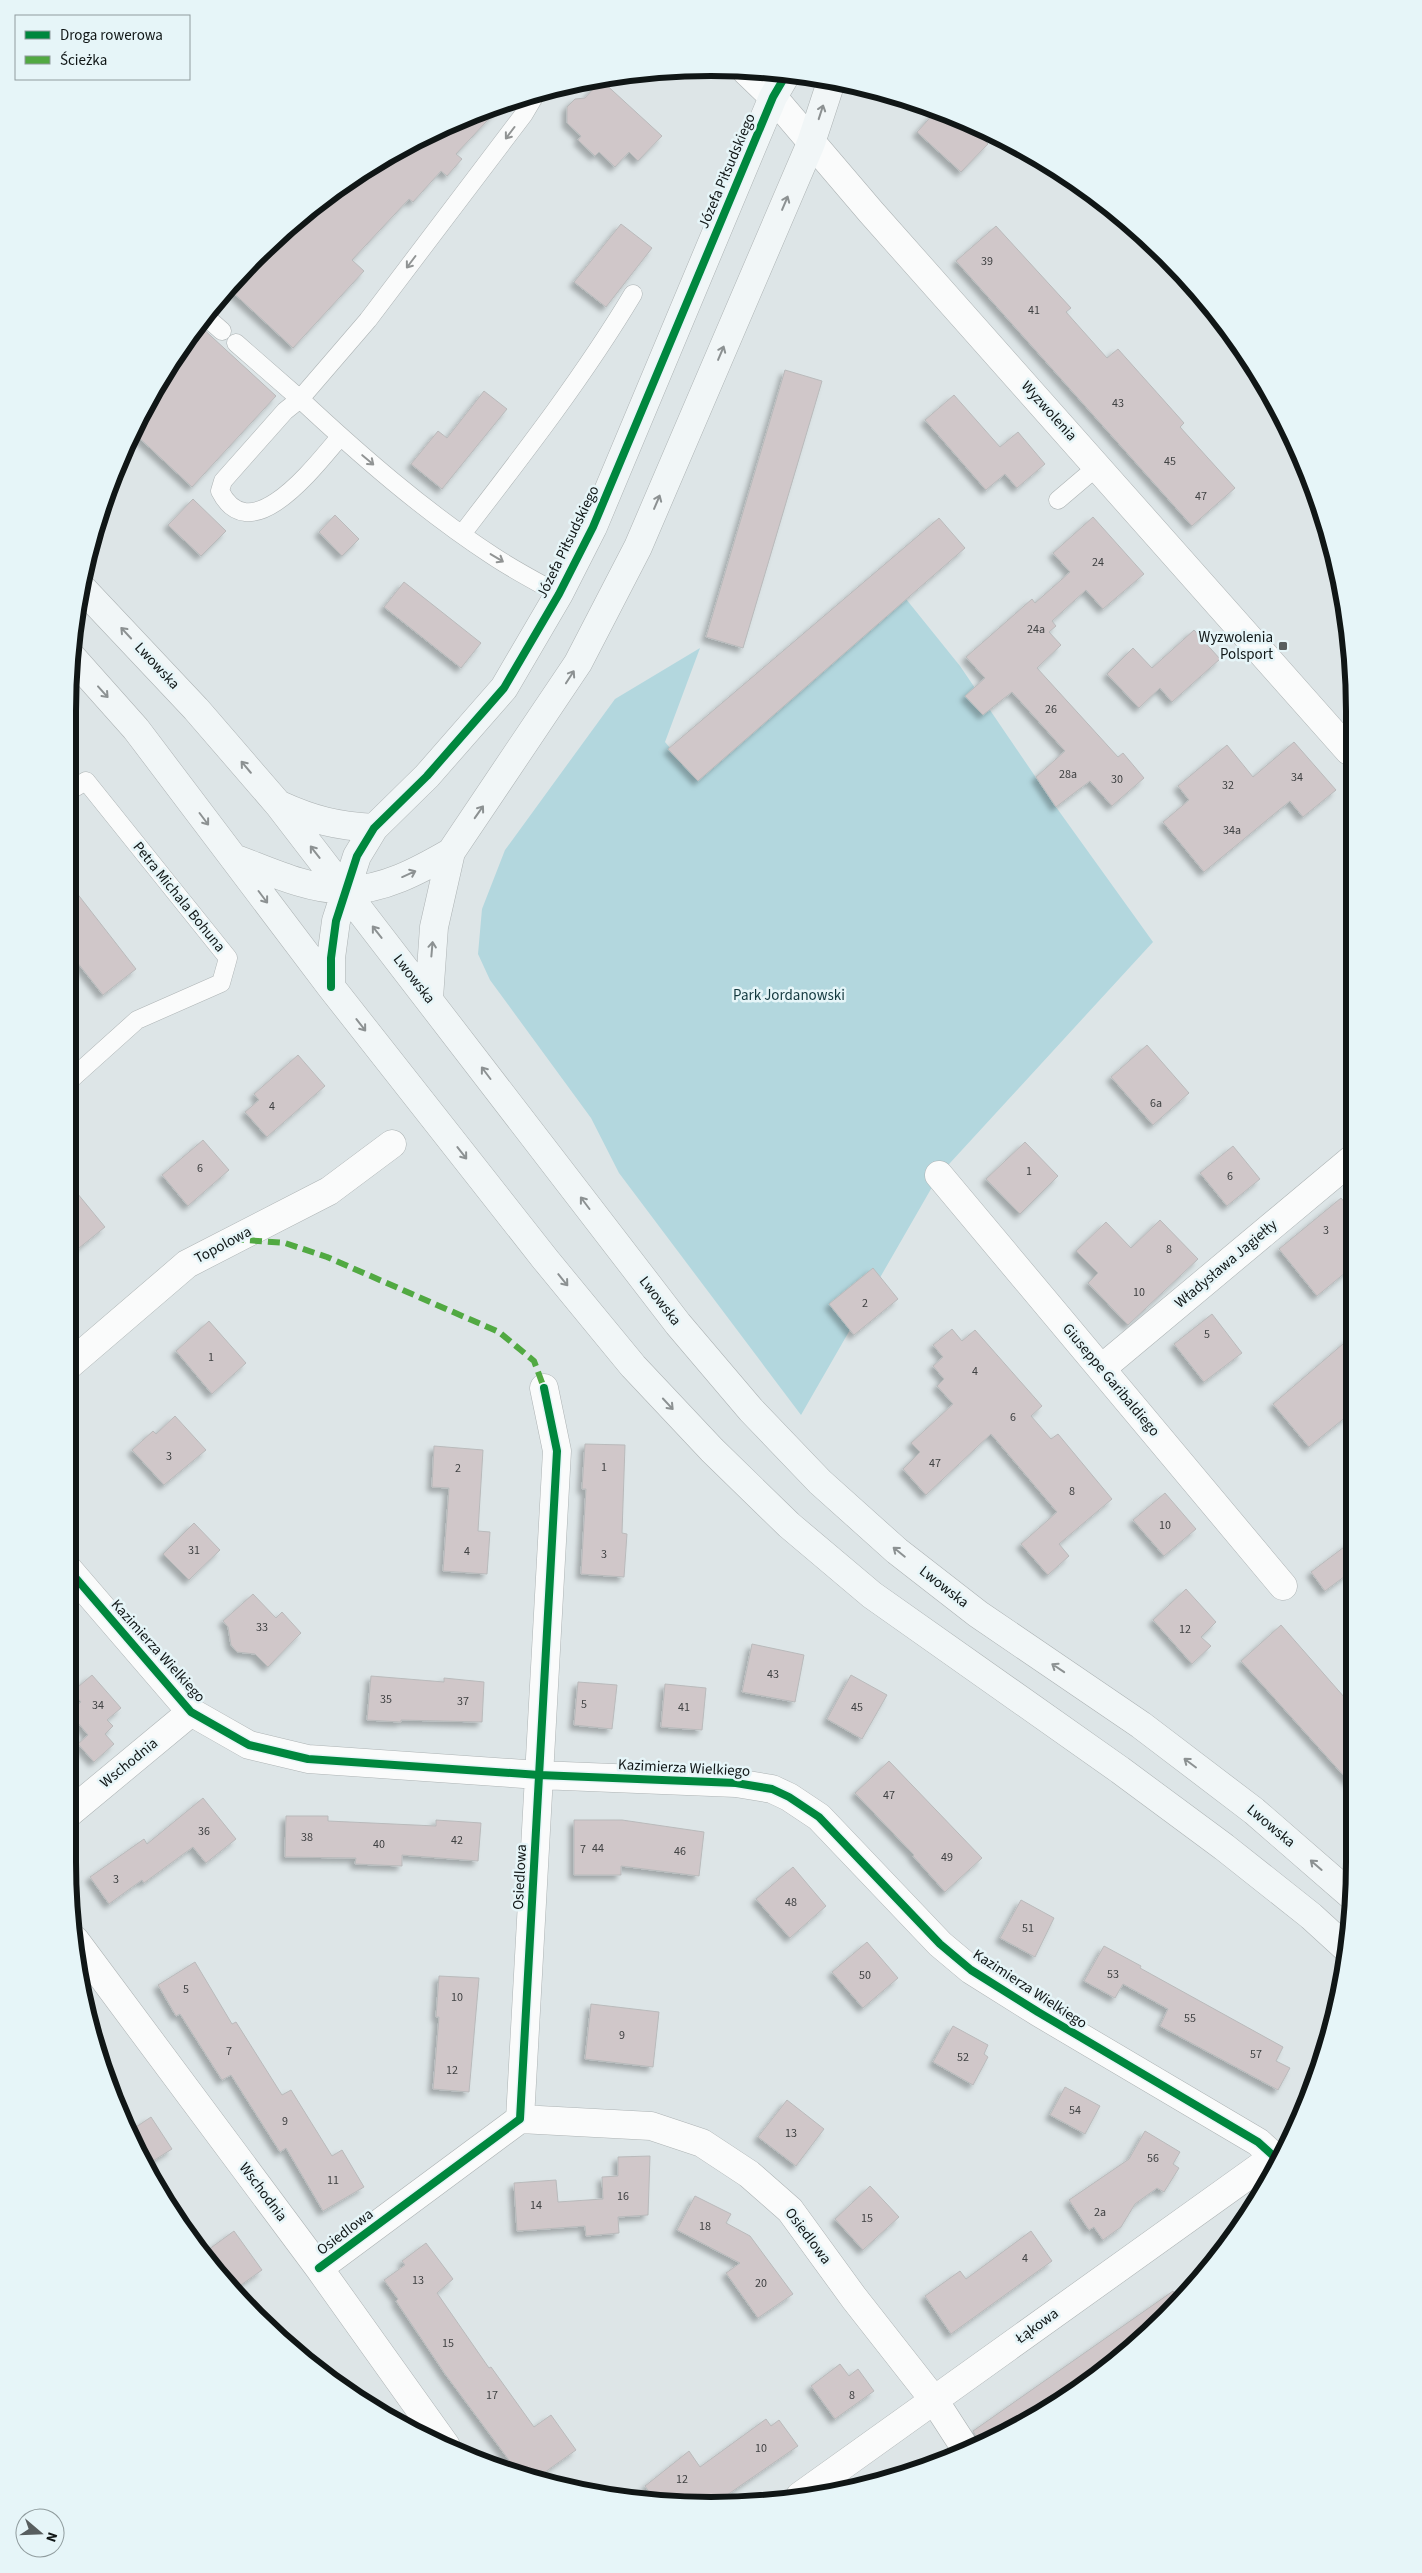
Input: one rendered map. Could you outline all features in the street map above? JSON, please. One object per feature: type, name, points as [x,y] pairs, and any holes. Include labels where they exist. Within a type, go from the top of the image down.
[{"type":"main road","name":"Józefa Piłsudskiego","points":[[331,987],[331,958],[336,921],[357,856],[374,828],[427,776],[504,688],[559,594],[596,518],[773,97],[782,81]]},
{"type":"main road","points":[[429,998],[434,927],[451,852],[578,663],[638,547],[811,143],[829,87]]},
{"type":"main road","name":"Lwowska","points":[[87,593],[196,709],[278,804],[678,1324],[750,1410],[820,1482],[897,1551],[978,1614],[1141,1725],[1239,1799],[1345,1890]]},
{"type":"main road","points":[[78,664],[136,728],[331,987],[545,1259],[633,1366],[712,1450],[789,1526],[872,1595],[1120,1770],[1216,1841],[1311,1916],[1340,1943]]},
{"type":"main road","points":[[278,804],[322,822],[346,827],[374,828]]},
{"type":"main road","points":[[234,858],[288,879],[345,890],[375,886],[404,876],[451,852]]},
{"type":"street","name":"Wyzwolenia","points":[[753,78],[773,97],[811,143],[1346,748]]},
{"type":"street","name":"Topolowa","points":[[76,1359],[187,1264],[329,1192],[392,1144]]},
{"type":"street","name":"Władysława Jagiełły","points":[[1102,1368],[1346,1164]]},
{"type":"street","name":"Giuseppe Garibaldiego","points":[[939,1175],[1283,1586]]},
{"type":"street","name":"Osiedlowa","points":[[520,2118],[557,1451],[544,1388]]},
{"type":"street","name":"Kazimierza Wielkiego","points":[[76,1578],[191,1712],[249,1744],[308,1758],[539,1775],[736,1783],[772,1789],[789,1797],[819,1817],[940,1944],[972,1970],[1038,2012],[1258,2142],[1274,2155]]},
{"type":"street","name":"Wschodnia","points":[[76,1807],[191,1712]]},
{"type":"street","name":"Wschodnia","points":[[83,1950],[319,2268],[438,2434]]},
{"type":"street","name":"Osiedlowa","points":[[319,2268],[520,2118],[651,2126],[702,2143],[749,2174],[790,2210],[854,2298],[934,2400],[963,2444]]},
{"type":"street","name":"Łąkowa","points":[[810,2489],[1269,2164]]},
{"type":"lane","points":[[340,437],[291,493],[278,501],[254,512],[243,512],[233,508],[224,500],[220,491],[223,481],[285,411],[300,399],[368,320],[524,114],[530,103]]},
{"type":"lane","points":[[462,534],[549,420],[604,343],[633,294]]},
{"type":"lane","points":[[210,321],[222,331]]},
{"type":"lane","points":[[236,343],[340,437],[424,506],[493,556],[559,594]]},
{"type":"lane","points":[[1058,500],[1098,466]]},
{"type":"lane","name":"Petra Michala Bohuna","points":[[76,787],[86,782],[228,958],[221,983],[137,1020],[76,1075]]},
{"type":"green space","name":"Park Jordanowski","points":[[906,599],[960,666],[1056,807],[1153,942],[939,1175],[801,1415],[619,1173],[591,1118],[490,980],[478,954],[482,909],[505,850],[615,699],[700,648],[665,742],[698,781]]},
{"type":"building","points":[[607,85],[662,136],[638,161],[629,152],[615,167],[599,152],[595,156],[578,140],[581,136],[567,123],[567,107],[575,99],[585,98],[595,87]]},
{"type":"building","points":[[492,116],[456,154],[462,159],[447,176],[441,171],[413,202],[409,199],[352,260],[364,271],[293,348],[234,292],[292,234],[358,183],[430,142]]},
{"type":"building","points":[[931,116],[981,137],[988,144],[961,172],[917,132]]},
{"type":"building","points":[[621,224],[652,248],[606,307],[574,282]]},
{"type":"building","points":[[996,226],[1071,308],[1066,312],[1107,358],[1118,349],[1184,423],[1180,427],[1235,488],[1192,526],[956,261]]},
{"type":"building","points":[[204,329],[276,396],[192,487],[139,437],[161,394],[183,358]]},
{"type":"building","points":[[785,370],[822,381],[743,648],[706,637]]},
{"type":"building","points":[[484,391],[507,409],[442,489],[411,464],[438,431],[447,438]]},
{"type":"building","points":[[954,395],[1000,447],[1018,432],[1045,464],[1017,488],[1005,474],[986,490],[925,420]]},
{"type":"building","points":[[193,499],[226,531],[201,556],[168,525]]},
{"type":"building","points":[[335,515],[359,539],[342,556],[319,532]]},
{"type":"building","points":[[1093,517],[1144,574],[1103,609],[1086,590],[1052,621],[1056,626],[1049,632],[1061,645],[1037,668],[1118,757],[1123,753],[1144,778],[1112,806],[1090,781],[1056,807],[1036,777],[1065,751],[1012,692],[983,715],[965,696],[985,678],[966,657],[1032,599],[1035,603],[1070,572],[1053,553]]},
{"type":"building","points":[[939,518],[965,548],[698,781],[668,749]]},
{"type":"building","points":[[404,582],[481,643],[461,668],[384,607]]},
{"type":"building","points":[[1194,630],[1220,659],[1172,702],[1160,688],[1139,708],[1107,674],[1133,648],[1152,668]]},
{"type":"building","points":[[1294,742],[1336,790],[1303,817],[1290,801],[1204,872],[1163,822],[1189,800],[1178,786],[1227,745],[1253,777]]},
{"type":"building","points":[[76,892],[136,969],[103,995],[76,961]]},
{"type":"building","points":[[1147,1045],[1189,1093],[1153,1125],[1111,1077]]},
{"type":"building","points":[[298,1055],[325,1086],[267,1137],[245,1112],[259,1100],[254,1094]]},
{"type":"building","points":[[203,1140],[229,1170],[188,1206],[162,1175]]},
{"type":"building","points":[[1025,1142],[1058,1176],[1020,1214],[986,1179]]},
{"type":"building","points":[[1233,1146],[1260,1179],[1227,1206],[1200,1173]]},
{"type":"building","points":[[76,1192],[105,1227],[76,1251]]},
{"type":"building","points":[[1341,1198],[1346,1204],[1346,1272],[1317,1296],[1279,1249]]},
{"type":"building","points":[[1160,1220],[1198,1259],[1128,1325],[1088,1283],[1098,1273],[1076,1251],[1106,1222],[1131,1248]]},
{"type":"building","points":[[873,1268],[898,1299],[854,1335],[829,1304]]},
{"type":"building","points":[[1212,1314],[1242,1353],[1204,1382],[1174,1344]]},
{"type":"building","points":[[209,1321],[246,1363],[212,1394],[176,1351]]},
{"type":"building","points":[[952,1329],[962,1341],[975,1330],[1042,1406],[1031,1416],[1051,1439],[1058,1434],[1112,1499],[1059,1544],[1069,1556],[1048,1575],[1021,1544],[1057,1512],[991,1434],[926,1495],[903,1469],[920,1452],[911,1443],[953,1404],[937,1386],[944,1379],[933,1366],[943,1357],[933,1345]]},
{"type":"building","points":[[1346,1341],[1346,1417],[1309,1447],[1273,1404]]},
{"type":"building","points":[[175,1416],[206,1450],[164,1485],[132,1450],[153,1431],[156,1434]]},
{"type":"building","points":[[585,1444],[625,1445],[622,1533],[627,1534],[624,1577],[581,1574],[586,1489],[582,1489]]},
{"type":"building","points":[[434,1446],[483,1450],[478,1531],[490,1532],[487,1574],[443,1571],[449,1488],[432,1487]]},
{"type":"building","points":[[1165,1493],[1196,1529],[1164,1556],[1133,1520]]},
{"type":"building","points":[[194,1523],[220,1550],[189,1580],[163,1554]]},
{"type":"building","points":[[1346,1546],[1346,1575],[1325,1591],[1311,1572]]},
{"type":"building","points":[[1186,1589],[1216,1622],[1201,1637],[1211,1646],[1192,1664],[1153,1620]]},
{"type":"building","points":[[253,1594],[276,1618],[282,1612],[301,1633],[268,1667],[255,1654],[237,1652],[231,1645],[228,1627],[223,1621]]},
{"type":"building","points":[[1281,1625],[1346,1699],[1346,1778],[1241,1661]]},
{"type":"building","points":[[752,1644],[804,1655],[795,1702],[742,1692]]},
{"type":"building","points":[[92,1675],[121,1708],[107,1720],[113,1726],[105,1734],[114,1744],[94,1762],[78,1744],[88,1735],[76,1720],[76,1706],[81,1702],[76,1696],[76,1689]]},
{"type":"building","points":[[851,1675],[887,1695],[862,1739],[827,1719]]},
{"type":"building","points":[[371,1676],[444,1682],[444,1678],[484,1682],[482,1722],[367,1720]]},
{"type":"building","points":[[578,1682],[617,1685],[612,1729],[574,1725]]},
{"type":"building","points":[[665,1684],[706,1688],[702,1730],[661,1727]]},
{"type":"building","points":[[889,1761],[982,1858],[945,1892],[914,1855],[855,1793]]},
{"type":"building","points":[[203,1798],[236,1839],[206,1863],[193,1847],[144,1883],[142,1880],[109,1904],[90,1877],[144,1839],[147,1844]]},
{"type":"building","points":[[286,1816],[328,1816],[328,1821],[436,1826],[436,1820],[481,1823],[478,1861],[402,1855],[402,1866],[355,1864],[356,1858],[285,1857]]},
{"type":"building","points":[[574,1820],[622,1820],[704,1832],[699,1876],[621,1866],[621,1875],[574,1875]]},
{"type":"building","points":[[793,1867],[826,1906],[790,1938],[756,1899]]},
{"type":"building","points":[[1021,1900],[1054,1918],[1035,1957],[1000,1938]]},
{"type":"building","points":[[867,1942],[898,1978],[863,2008],[832,1972]]},
{"type":"building","points":[[1104,1946],[1283,2047],[1276,2061],[1290,2068],[1278,2090],[1160,2026],[1168,2009],[1123,1984],[1115,1998],[1084,1981]]},
{"type":"building","points":[[195,1962],[232,2024],[236,2022],[282,2095],[291,2090],[332,2156],[342,2150],[364,2187],[323,2211],[286,2148],[280,2152],[231,2075],[222,2080],[180,2014],[176,2016],[158,1985]]},
{"type":"building","points":[[439,1976],[479,1978],[469,2092],[433,2089],[439,2017],[436,2017]]},
{"type":"building","points":[[591,2004],[659,2012],[653,2067],[585,2059]]},
{"type":"building","points":[[953,2026],[988,2045],[984,2054],[988,2057],[973,2085],[933,2062]]},
{"type":"building","points":[[1065,2087],[1100,2106],[1085,2134],[1050,2115]]},
{"type":"building","points":[[787,2100],[824,2129],[796,2166],[758,2137]]},
{"type":"building","points":[[151,2117],[172,2149],[152,2162],[135,2128]]},
{"type":"building","points":[[1145,2131],[1180,2152],[1173,2164],[1179,2168],[1164,2192],[1157,2188],[1135,2204],[1121,2227],[1103,2240],[1094,2227],[1089,2230],[1069,2200],[1129,2159]]},
{"type":"building","points":[[650,2156],[648,2215],[618,2217],[619,2233],[586,2236],[585,2226],[517,2231],[514,2183],[556,2180],[558,2202],[603,2199],[602,2177],[618,2176],[618,2157]]},
{"type":"building","points":[[870,2186],[899,2217],[863,2250],[835,2219]]},
{"type":"building","points":[[695,2196],[731,2214],[726,2223],[750,2236],[793,2294],[758,2318],[726,2273],[740,2263],[677,2230]]},
{"type":"building","points":[[234,2231],[262,2270],[239,2286],[208,2250]]},
{"type":"building","points":[[1031,2231],[1052,2261],[951,2334],[925,2296],[960,2271],[966,2279]]},
{"type":"building","points":[[426,2243],[453,2279],[437,2293],[489,2368],[491,2367],[534,2427],[551,2415],[576,2450],[543,2474],[512,2465],[445,2374],[384,2280],[405,2265],[402,2261]]},
{"type":"building","points":[[1173,2291],[1176,2294],[1130,2339],[1064,2390],[992,2431],[977,2438],[973,2431]]},
{"type":"building","points":[[840,2364],[849,2376],[858,2369],[874,2391],[835,2419],[811,2386]]},
{"type":"building","points":[[766,2419],[771,2426],[779,2420],[798,2446],[725,2496],[650,2493],[645,2486],[689,2451],[700,2467]]},
{"type":"marked path","points":[[232,1239],[285,1243],[327,1257],[499,1332],[534,1361],[544,1388]]},
{"type":"cycle path","points":[[331,987],[331,958],[336,921],[357,856],[374,828],[427,776],[504,688],[559,594],[593,527],[773,97],[782,81]]},
{"type":"cycle path","points":[[319,2268],[520,2119],[557,1451],[544,1388]]},
{"type":"cycle path","points":[[76,1578],[191,1712],[249,1745],[308,1759],[539,1775],[736,1783],[772,1789],[789,1797],[819,1817],[940,1944],[971,1970],[1038,2012],[1258,2142],[1273,2156]]},
{"type":"place","name":"Wyzwolenia Polsport","points":[[1283,646]]}]
